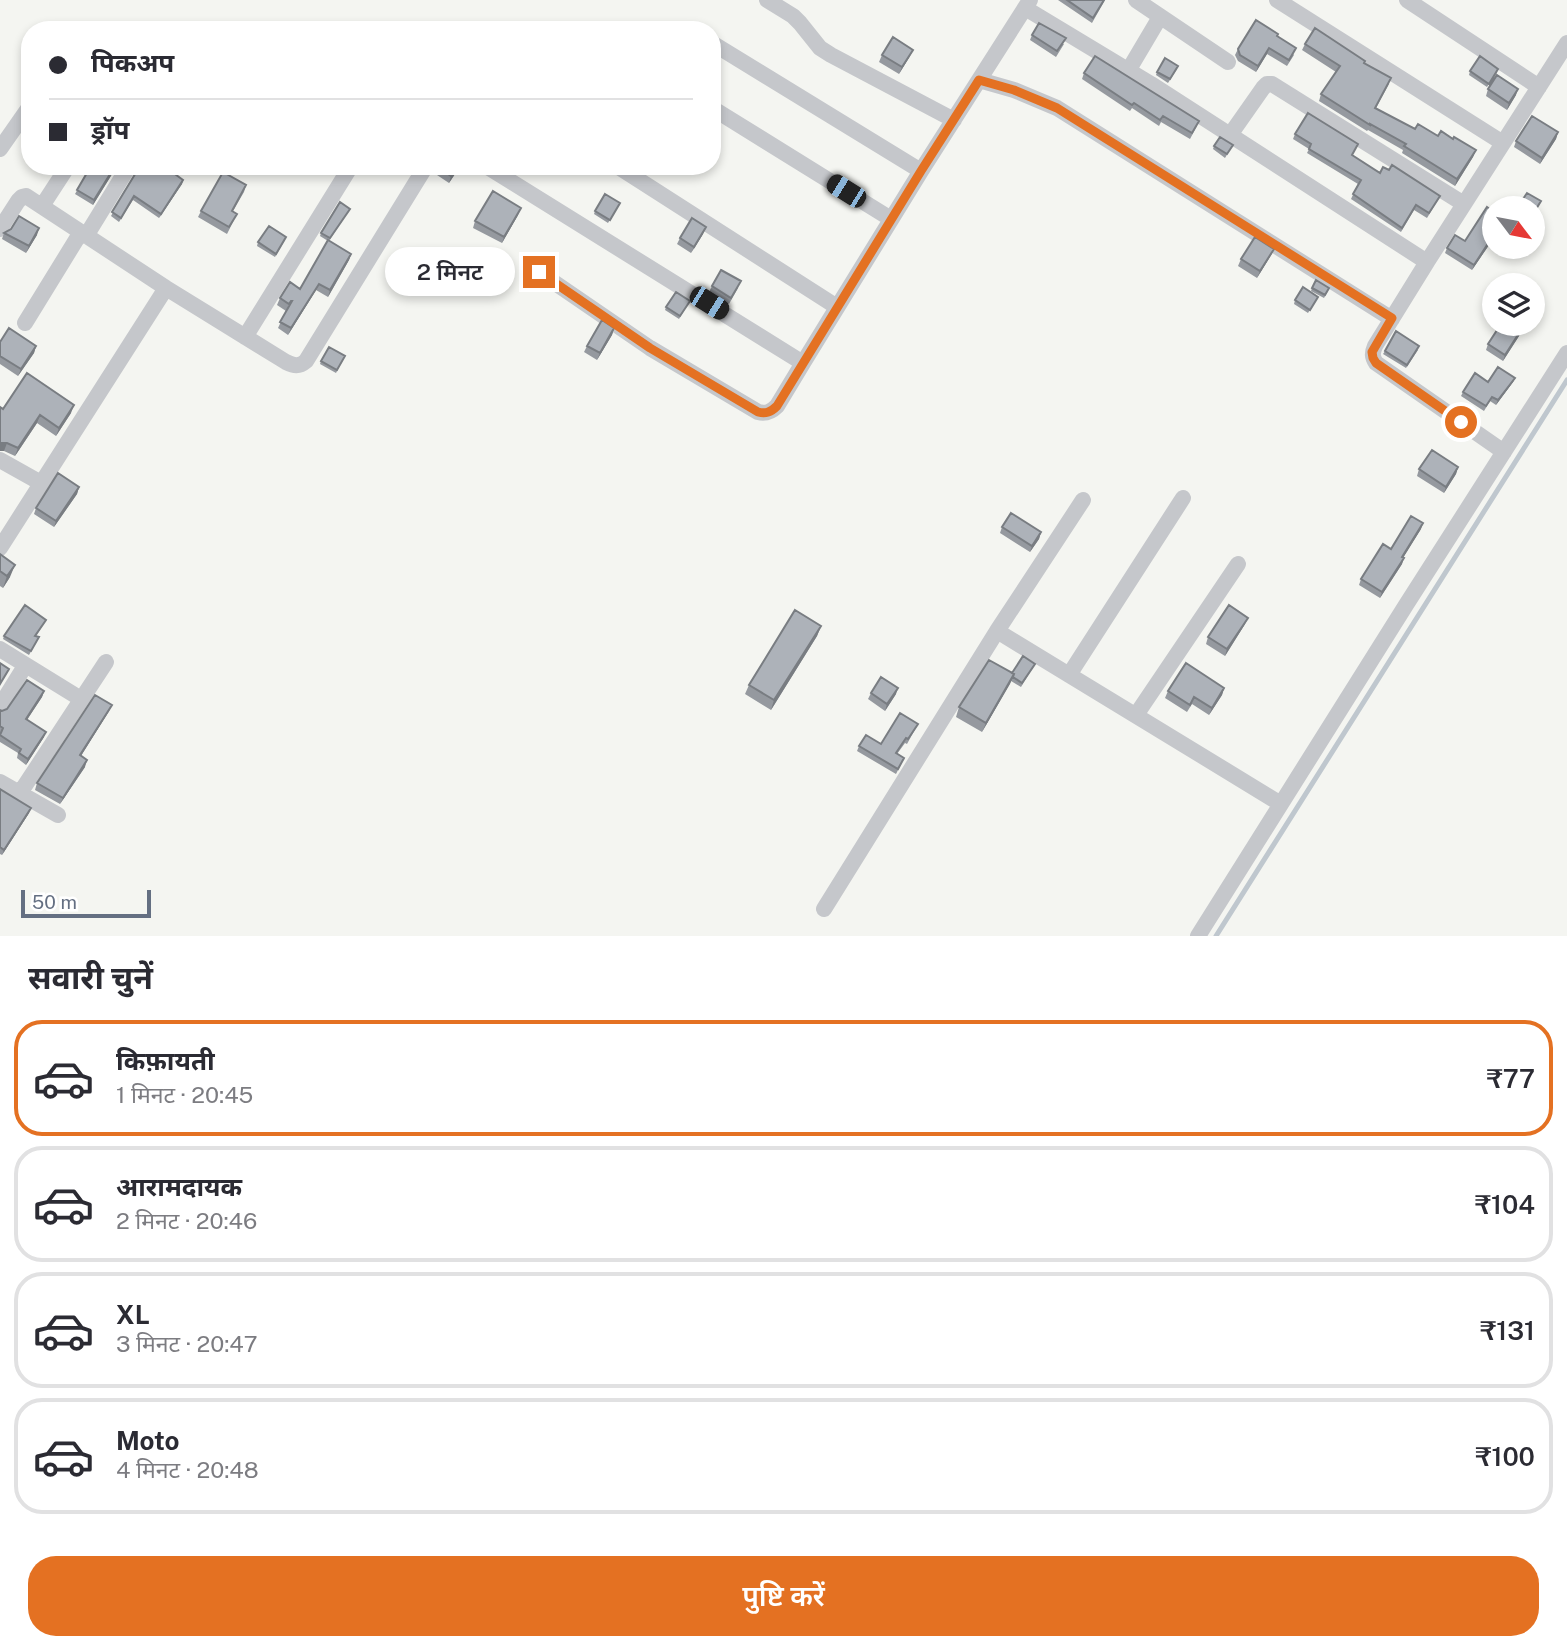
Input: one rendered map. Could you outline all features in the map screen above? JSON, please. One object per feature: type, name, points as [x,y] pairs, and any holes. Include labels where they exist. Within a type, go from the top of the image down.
[{"type":"street","points":[[767,0],[793,16],[813,40],[831,55],[954,120]]},
{"type":"street","points":[[1136,0],[1228,62]]},
{"type":"street","points":[[1277,0],[1503,144]]},
{"type":"street","points":[[1407,0],[1539,87]]},
{"type":"street","points":[[539,272],[650,348],[758,412],[765,414],[771,411],[777,406],[891,219],[1028,4],[1427,262]]},
{"type":"street","points":[[1128,71],[1160,17]]},
{"type":"street","points":[[1504,452],[1376,363],[1372,352],[1567,43]]},
{"type":"street","points":[[721,49],[921,171]]},
{"type":"street","points":[[979,80],[1014,90],[1057,108],[1392,318]]},
{"type":"street","points":[[1230,135],[1263,88],[1272,84],[1464,204]]},
{"type":"street","points":[[721,114],[891,219]]},
{"type":"street","points":[[0,149],[21,119]]},
{"type":"street","points":[[43,206],[62,175]]},
{"type":"street","points":[[25,323],[123,175]]},
{"type":"street","points":[[245,337],[345,175]]},
{"type":"street","points":[[0,229],[22,197],[26,197],[166,288],[295,366],[306,361],[420,175]]},
{"type":"street","points":[[500,175],[803,363]]},
{"type":"street","points":[[631,175],[837,307]]},
{"type":"street","points":[[0,548],[166,288]]},
{"type":"street","points":[[1198,936],[1567,353]]},
{"type":"street","points":[[0,460],[41,483]]},
{"type":"street","points":[[1069,675],[1184,498]]},
{"type":"street","points":[[824,909],[997,631],[1083,500]]},
{"type":"street","points":[[1136,715],[1238,564]]},
{"type":"street","points":[[997,631],[1281,804]]},
{"type":"street","points":[[0,649],[81,699]]},
{"type":"street","points":[[20,793],[106,662]]},
{"type":"street","points":[[0,706],[26,666]]},
{"type":"street","points":[[0,782],[58,816]]},
{"type":"building","points":[[1067,0],[1104,0],[1093,18]]},
{"type":"building","points":[[1256,20],[1296,48],[1289,60],[1269,48],[1258,66],[1240,55],[1238,49]]},
{"type":"building","points":[[1039,23],[1066,38],[1057,51],[1032,35]]},
{"type":"building","points":[[1315,28],[1365,61],[1364,63],[1391,78],[1375,108],[1415,129],[1418,124],[1438,136],[1441,131],[1476,150],[1457,179],[1404,146],[1406,144],[1321,94],[1340,66],[1305,44]]},
{"type":"building","points":[[893,37],[913,50],[902,67],[882,55]]},
{"type":"building","points":[[1095,56],[1199,121],[1192,133],[1163,116],[1160,120],[1134,103],[1132,105],[1084,73]]},
{"type":"building","points":[[1480,56],[1498,69],[1489,84],[1470,71]]},
{"type":"building","points":[[1165,58],[1178,66],[1170,79],[1157,72]]},
{"type":"building","points":[[1497,75],[1518,89],[1509,103],[1488,89]]},
{"type":"building","points":[[1308,113],[1358,144],[1352,155],[1380,173],[1383,167],[1389,170],[1392,165],[1440,196],[1429,213],[1416,205],[1402,228],[1353,194],[1361,180],[1309,149],[1311,144],[1295,134]]},
{"type":"building","points":[[1532,116],[1558,132],[1542,158],[1516,141]]},
{"type":"building","points":[[1220,137],[1233,145],[1227,154],[1214,146]]},
{"type":"building","points":[[86,175],[109,175],[94,200],[77,190]]},
{"type":"building","points":[[135,175],[176,175],[183,180],[161,214],[134,196],[121,218],[112,212]]},
{"type":"building","points":[[221,175],[228,175],[246,185],[232,211],[237,214],[229,227],[201,211]]},
{"type":"building","points":[[493,191],[521,208],[504,237],[475,221]]},
{"type":"building","points":[[605,194],[620,203],[610,220],[595,211]]},
{"type":"building","points":[[340,202],[350,209],[330,238],[321,233]]},
{"type":"building","points":[[1482,215],[1482,253],[1474,265],[1447,248],[1455,235],[1465,241]]},
{"type":"building","points":[[19,216],[39,228],[29,246],[4,233],[11,229]]},
{"type":"building","points":[[692,218],[706,227],[694,247],[680,238]]},
{"type":"building","points":[[269,226],[286,237],[276,254],[258,242]]},
{"type":"building","points":[[1255,237],[1274,249],[1260,271],[1241,259]]},
{"type":"building","points":[[328,240],[351,254],[330,290],[319,284],[291,328],[280,322],[292,301],[289,304],[280,298],[290,282],[300,289]]},
{"type":"building","points":[[721,270],[741,281],[731,298],[712,286]]},
{"type":"building","points":[[1316,280],[1329,288],[1325,295],[1312,288]]},
{"type":"building","points":[[1303,287],[1318,297],[1310,310],[1295,300]]},
{"type":"building","points":[[676,292],[690,301],[680,316],[666,307]]},
{"type":"building","points":[[602,320],[614,328],[600,353],[587,346]]},
{"type":"building","points":[[9,328],[36,346],[21,369],[0,356],[0,342]]},
{"type":"building","points":[[1396,331],[1419,346],[1407,365],[1385,351]]},
{"type":"building","points":[[1493,336],[1517,336],[1505,355],[1488,344]]},
{"type":"building","points":[[329,347],[345,356],[337,370],[321,361]]},
{"type":"building","points":[[1498,367],[1515,378],[1498,400],[1492,397],[1486,406],[1463,392],[1475,373],[1488,382]]},
{"type":"building","points":[[27,373],[74,405],[59,428],[40,415],[18,448],[0,443],[0,407],[3,409]]},
{"type":"building","points":[[1432,450],[1458,467],[1446,487],[1419,469]]},
{"type":"building","points":[[58,473],[79,487],[56,521],[36,508]]},
{"type":"building","points":[[1011,513],[1041,532],[1032,546],[1002,527]]},
{"type":"building","points":[[1411,516],[1423,523],[1382,592],[1361,579],[1383,544],[1391,549]]},
{"type":"building","points":[[0,554],[15,565],[7,576],[0,571]]},
{"type":"building","points":[[25,605],[46,620],[35,636],[39,637],[31,651],[4,636]]},
{"type":"building","points":[[1229,605],[1248,618],[1227,649],[1208,637]]},
{"type":"building","points":[[795,610],[821,626],[774,700],[749,685]]},
{"type":"building","points":[[1023,656],[1035,664],[1022,683],[1013,677],[1012,673]]},
{"type":"building","points":[[989,660],[1014,674],[986,723],[959,707]]},
{"type":"building","points":[[0,663],[9,669],[0,684]]},
{"type":"building","points":[[1186,663],[1224,688],[1212,708],[1194,697],[1190,705],[1168,691]]},
{"type":"building","points":[[881,677],[898,688],[887,704],[871,693]]},
{"type":"building","points":[[27,680],[44,691],[26,719],[46,732],[28,759],[19,753],[21,749],[0,735],[3,728],[0,726],[0,710],[7,709]]},
{"type":"building","points":[[95,695],[112,705],[80,755],[87,760],[63,798],[37,783]]},
{"type":"building","points":[[900,713],[918,724],[896,753],[904,758],[898,769],[859,746],[866,735],[881,744]]},
{"type":"building","points":[[0,789],[31,808],[4,850],[0,847]]},
{"type":"waterway","points":[[1216,936],[1567,380]]},
{"type":"route","points":[[539,272],[650,348],[765,414],[777,406],[979,80],[1014,90],[1057,108],[1392,318],[1372,352],[1376,363],[1461,422]]}]
